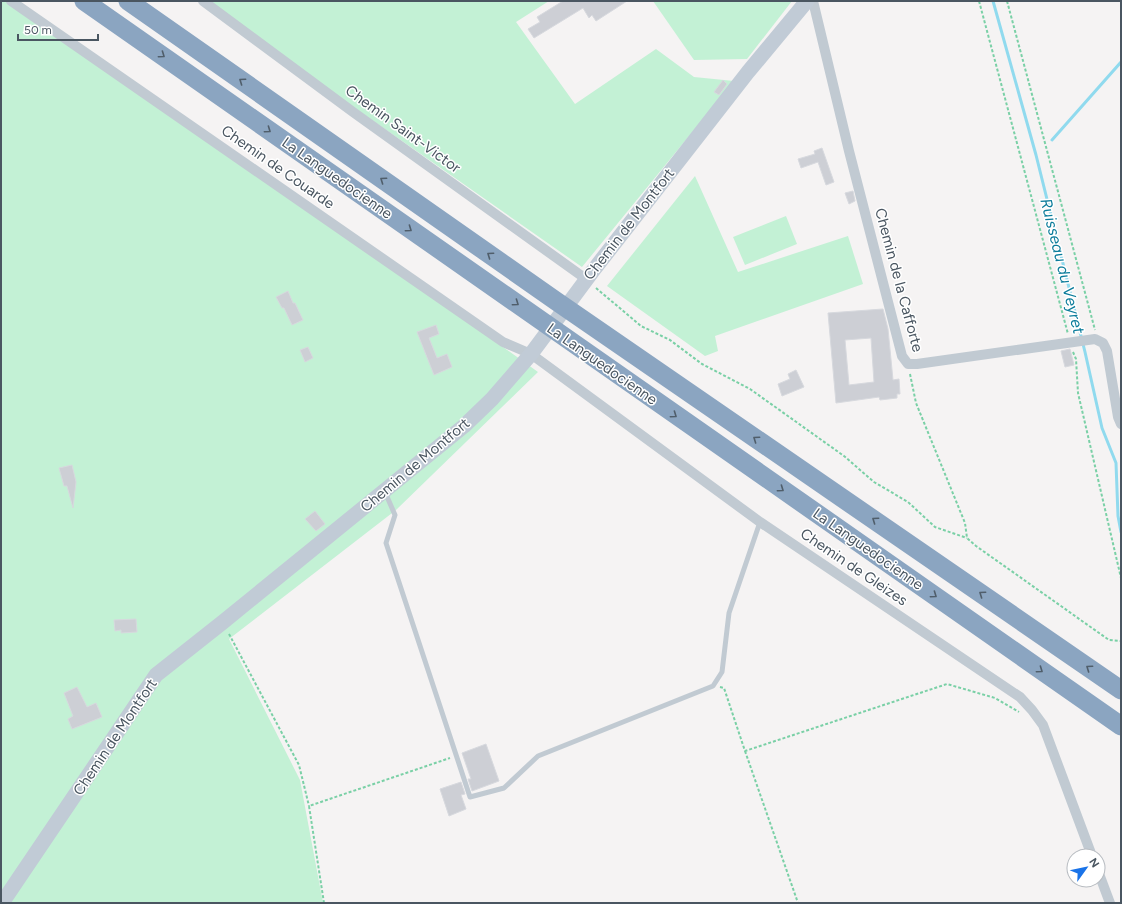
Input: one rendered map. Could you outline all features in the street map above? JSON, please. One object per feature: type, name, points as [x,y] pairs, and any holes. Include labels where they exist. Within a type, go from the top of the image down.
[{"type":"highway","name":"La Languedocienne","points":[[84,1],[1121,726]]},
{"type":"highway","name":"La Languedocienne","points":[[128,1],[576,315],[1121,690]]},
{"type":"street","name":"Chemin de Couarde","points":[[11,1],[503,342],[531,354]]},
{"type":"street","name":"Chemin Saint-Victor","points":[[203,1],[353,112],[586,279]]},
{"type":"street","name":"Chemin de Montfort","points":[[2,903],[156,675],[464,426],[492,399],[531,354],[586,279],[748,72],[806,1]]},
{"type":"street","name":"Chemin de la Cafforte","points":[[812,1],[902,356],[908,364],[1096,340]]},
{"type":"street","points":[[1096,340],[1103,343],[1107,351],[1118,417],[1121,424]]},
{"type":"street","name":"Chemin de Gleizes","points":[[531,354],[760,522],[1020,697],[1032,710],[1042,725],[1089,848]]},
{"type":"street","points":[[1104,888],[1110,903]]},
{"type":"lane","points":[[384,491],[395,515],[386,543],[470,797],[504,788],[538,756],[713,686],[722,672],[729,613],[760,522]]},
{"type":"path","points":[[979,1],[1072,342],[1076,359],[1078,393],[1121,578]]},
{"type":"path","points":[[1007,1],[1096,340]]},
{"type":"path","points":[[586,279],[612,303],[641,326],[670,340],[702,364],[750,389],[844,456],[874,482],[908,502],[935,527],[967,538],[976,546],[1109,640],[1121,641]]},
{"type":"path","points":[[908,364],[916,402],[965,523],[967,538]]},
{"type":"path","points":[[223,622],[299,765],[309,806],[324,903]]},
{"type":"path","points":[[745,751],[947,684],[995,698],[1022,714]]},
{"type":"path","points":[[713,686],[724,688],[798,903]]},
{"type":"path","points":[[309,806],[457,755]]},
{"type":"green space","points":[[1,1],[18,1],[538,372],[396,510],[229,639],[300,780],[323,903],[1,903]]},
{"type":"green space","points":[[202,1],[549,1],[516,22],[575,104],[656,49],[694,77],[734,81],[582,267]]},
{"type":"green space","points":[[653,1],[792,1],[747,59],[694,60]]},
{"type":"green space","points":[[695,176],[738,272],[848,236],[863,284],[715,336],[718,351],[705,356],[607,286]]},
{"type":"green space","points":[[786,216],[797,244],[745,265],[733,237]]},
{"type":"building","points":[[563,1],[627,1],[596,21],[592,15],[589,18],[583,8],[534,38],[528,29],[540,22],[537,17]]},
{"type":"building","points":[[723,80],[727,84],[719,95],[714,92]]},
{"type":"building","points":[[822,148],[834,182],[826,185],[818,162],[801,168],[798,159],[815,154],[814,151]]},
{"type":"building","points":[[853,191],[855,201],[849,204],[845,193]]},
{"type":"building","points":[[288,291],[303,320],[292,325],[284,308],[282,308],[276,297]]},
{"type":"building","points":[[883,309],[888,329],[893,380],[899,379],[900,394],[897,394],[897,398],[880,400],[879,397],[836,403],[828,313]],"holes":[[[871,338],[874,382],[849,385],[845,340]]]},
{"type":"building","points":[[436,325],[439,334],[429,338],[437,358],[447,354],[452,367],[434,375],[417,332]]},
{"type":"building","points":[[308,347],[313,358],[305,362],[300,350]]},
{"type":"building","points":[[1070,349],[1074,365],[1065,367],[1061,351]]},
{"type":"building","points":[[796,370],[804,387],[782,396],[778,384],[790,379],[788,374]]},
{"type":"building","points":[[72,465],[76,482],[73,508],[67,486],[64,486],[59,468]]},
{"type":"building","points":[[315,511],[325,524],[316,531],[305,519]]},
{"type":"building","points":[[136,619],[137,632],[121,633],[121,630],[115,631],[114,620]]},
{"type":"building","points":[[77,687],[87,707],[96,703],[102,717],[72,729],[68,719],[73,716],[64,693]]},
{"type":"building","points":[[486,744],[499,781],[472,791],[468,779],[471,779],[462,753]]},
{"type":"building","points":[[461,782],[465,794],[461,795],[466,809],[449,816],[440,789]]},
{"type":"waterway","name":"Ruisseau du Veyret","points":[[993,1],[1036,155],[1085,352],[1102,428],[1116,463],[1118,516],[1121,532]]},
{"type":"waterway","points":[[1052,140],[1121,62]]}]
